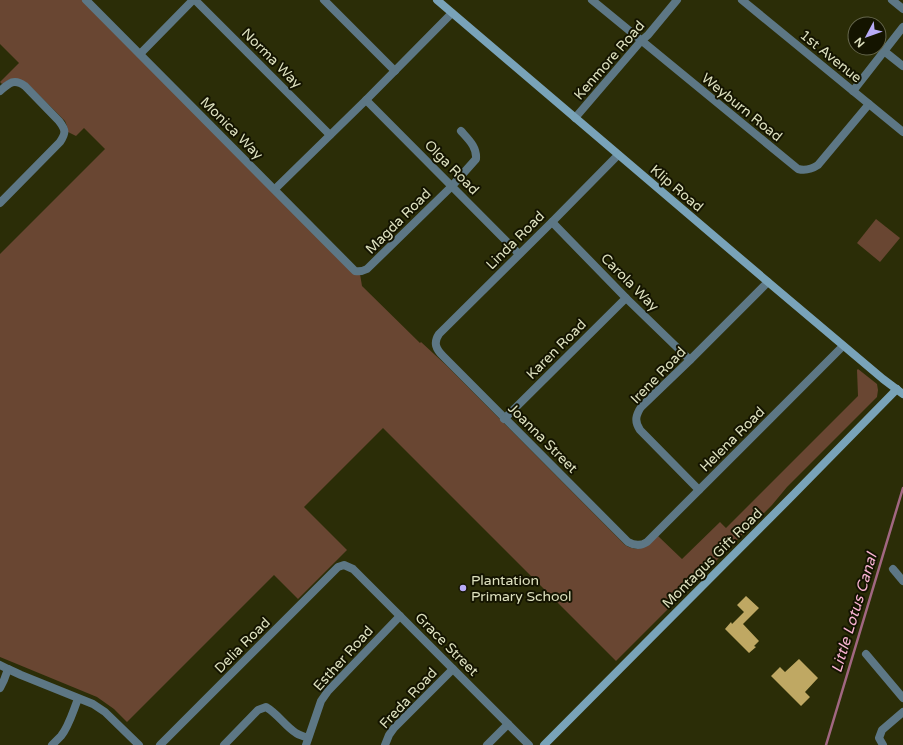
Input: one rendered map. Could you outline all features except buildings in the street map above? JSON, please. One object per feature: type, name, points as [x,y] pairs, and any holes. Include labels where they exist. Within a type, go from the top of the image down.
[{"type":"street","name":"Monica Way","points":[[86,0],[355,270],[360,272]]},
{"type":"street","points":[[140,54],[194,0]]},
{"type":"street","name":"Norma Way","points":[[194,0],[330,135]]},
{"type":"street","points":[[324,0],[395,71]]},
{"type":"street","name":"Klip Road","points":[[437,0],[843,346],[900,392]]},
{"type":"street","name":"Weyburn Road","points":[[592,0],[798,169],[813,169],[818,165],[869,104]]},
{"type":"street","name":"Kenmore Road","points":[[575,118],[677,0]]},
{"type":"street","name":"1st Avenue","points":[[742,0],[903,132]]},
{"type":"street","points":[[892,0],[903,9]]},
{"type":"street","points":[[275,189],[452,13]]},
{"type":"street","points":[[887,47],[903,28]]},
{"type":"street","points":[[887,53],[903,66]]},
{"type":"street","points":[[853,91],[880,56]]},
{"type":"street","points":[[0,91],[6,85],[11,83],[21,83],[59,121],[63,126],[64,136],[60,142],[0,203]]},
{"type":"street","name":"Olga Road","points":[[366,100],[519,254]]},
{"type":"street","name":"Magda Road","points":[[360,272],[368,269],[452,186],[476,159],[475,148],[471,141],[461,131]]},
{"type":"street","name":"Linda Road","points":[[436,346],[436,341],[439,334],[618,155]]},
{"type":"street","name":"Carola Way","points":[[552,222],[626,298],[690,360]]},
{"type":"street","name":"Irene Road","points":[[699,490],[640,430],[636,420],[637,413],[641,407],[768,282]]},
{"type":"street","name":"Karen Road","points":[[504,419],[626,298]]},
{"type":"street","name":"Joanna Street","points":[[436,346],[443,356],[504,419],[628,542],[636,545]]},
{"type":"street","name":"Helena Road","points":[[636,545],[647,542],[843,346]]},
{"type":"street","name":"Montagus Gift Road","points":[[544,745],[783,505],[900,392]]},
{"type":"street","name":"Grace Street","points":[[344,565],[353,569],[529,745]]},
{"type":"street","name":"Delia Road","points":[[160,745],[338,567],[344,565]]},
{"type":"street","points":[[893,569],[903,580]]},
{"type":"street","name":"Esther Road","points":[[307,741],[321,701],[328,691],[400,616]]},
{"type":"street","points":[[866,654],[903,698]]},
{"type":"street","points":[[0,666],[93,704],[105,712],[139,745]]},
{"type":"street","points":[[0,688],[8,669]]},
{"type":"street","name":"Freda Road","points":[[385,745],[394,728],[453,669]]},
{"type":"street","points":[[52,745],[61,736],[69,722],[78,699]]},
{"type":"street","points":[[224,745],[258,710],[266,707],[273,711],[293,731],[307,741]]},
{"type":"street","points":[[882,744],[879,738],[882,730],[903,712]]},
{"type":"street","points":[[487,745],[508,724]]},
{"type":"shaded area","points":[[0,0],[82,0],[360,274],[362,286],[420,343],[421,342],[446,365],[625,545],[630,548],[635,549],[643,547],[658,536],[682,559],[720,522],[726,528],[858,396],[858,369],[877,384],[877,397],[787,487],[772,505],[616,661],[383,428],[304,507],[347,550],[298,599],[274,575],[127,722],[114,709],[97,697],[0,657],[0,254],[105,149],[84,128],[76,136],[68,132],[65,121],[26,82],[10,79],[2,84],[0,82],[19,63],[0,44]]},
{"type":"shaded area","points":[[876,219],[900,238],[880,262],[857,243]]},
{"type":"waterway","name":"Little Lotus Canal","points":[[826,745],[903,488]]},
{"type":"place","name":"Plantation Primary School","points":[[463,588]]}]
